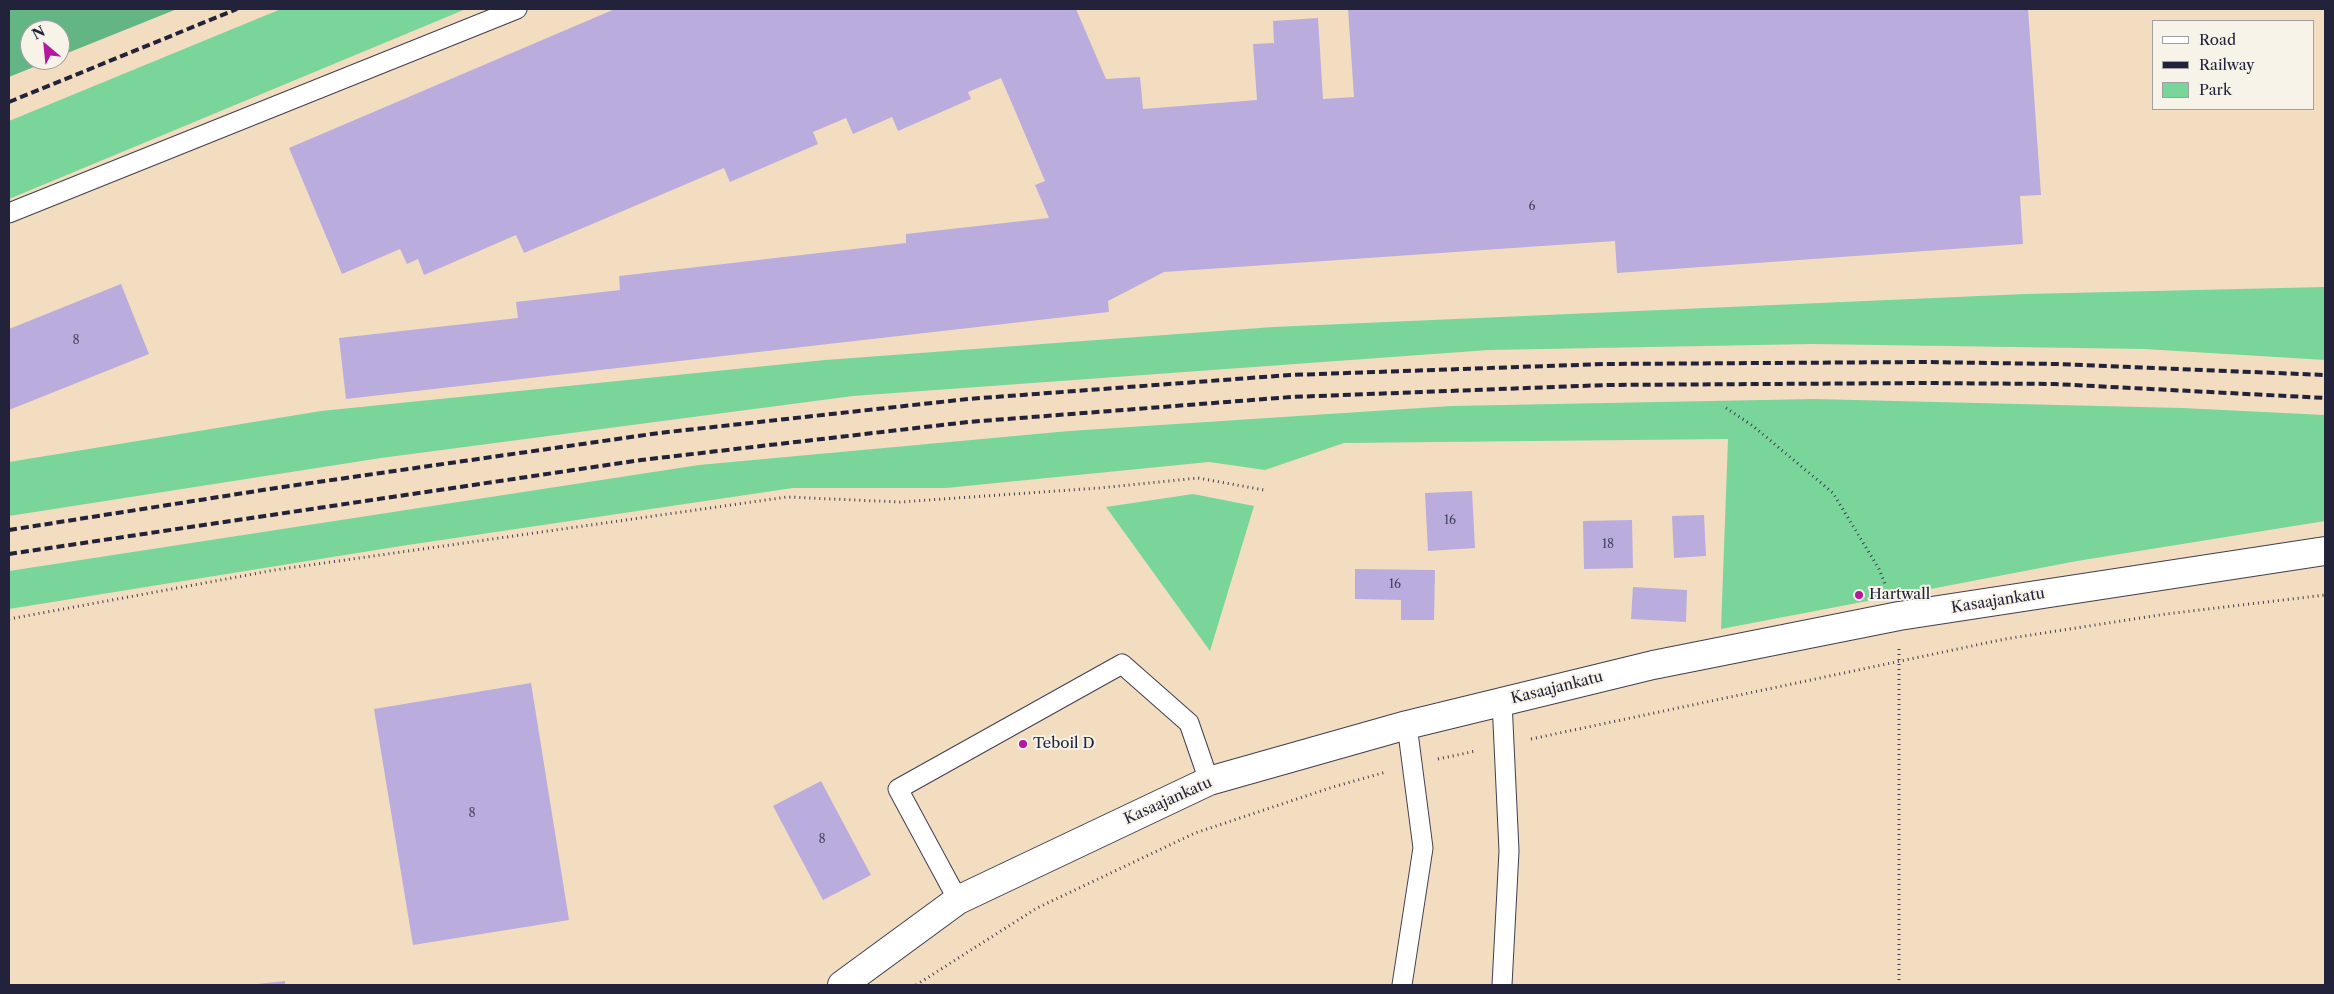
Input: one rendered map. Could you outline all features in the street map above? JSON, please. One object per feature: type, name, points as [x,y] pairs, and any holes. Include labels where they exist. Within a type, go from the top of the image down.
[{"type":"street","name":"Kasaajankatu","points":[[842,985],[958,900],[1209,781],[1407,725],[1653,665],[1899,616],[2325,551]]},
{"type":"lane","points":[[9,213],[517,9]]},
{"type":"lane","points":[[958,900],[898,788],[1122,664],[1189,723],[1209,781]]},
{"type":"lane","points":[[1502,701],[1509,852],[1502,985]]},
{"type":"lane","points":[[1402,985],[1423,848],[1407,725]]},
{"type":"path","points":[[1726,408],[1753,426],[1832,493],[1879,569],[1899,616]]},
{"type":"path","points":[[9,619],[275,570],[787,497],[900,502],[1098,488],[1198,478],[1264,490]]},
{"type":"path","points":[[916,985],[1037,908],[1195,833],[1334,787],[1413,764],[2005,639],[2166,614],[2325,595]]},
{"type":"path","points":[[1898,985],[1899,662]]},
{"type":"green space","points":[[9,9],[177,9],[70,52],[70,20],[20,20],[20,70],[26,70],[9,77]]},
{"type":"green space","points":[[281,9],[466,9],[9,199],[9,121]]},
{"type":"green space","points":[[2325,287],[2325,360],[2144,349],[1812,344],[1489,350],[853,396],[381,458],[9,516],[9,462],[321,411],[825,360],[1273,327],[2025,294]]},
{"type":"green space","points":[[1814,399],[2182,408],[2325,415],[2325,521],[2077,561],[1721,629],[1728,439],[1344,443],[1265,470],[1209,462],[946,488],[793,488],[401,546],[9,609],[9,571],[699,465],[1069,431],[1451,406]]},
{"type":"green space","points":[[1193,494],[1254,506],[1210,651],[1106,507]]},
{"type":"building","points":[[615,9],[1076,9],[1106,79],[1140,77],[1143,109],[1257,100],[1253,44],[1274,43],[1273,21],[1318,18],[1323,99],[1354,97],[1348,9],[2028,9],[2041,195],[2020,196],[2023,244],[1617,273],[1615,241],[1164,272],[1108,301],[1109,312],[346,399],[339,338],[518,318],[516,302],[620,290],[619,276],[906,243],[906,234],[1049,218],[1035,185],[1045,181],[1001,78],[968,92],[971,99],[898,131],[892,117],[853,134],[846,118],[813,132],[818,144],[730,182],[724,168],[524,253],[516,235],[424,275],[418,259],[407,264],[400,249],[342,274],[289,148]]},
{"type":"building","points":[[121,284],[149,354],[9,410],[9,329]]},
{"type":"building","points":[[1472,491],[1475,548],[1428,551],[1425,493]]},
{"type":"building","points":[[1704,515],[1706,556],[1674,558],[1672,516]]},
{"type":"building","points":[[1632,520],[1633,568],[1584,569],[1583,521]]},
{"type":"building","points":[[1355,569],[1435,570],[1434,620],[1401,620],[1401,600],[1355,599]]},
{"type":"building","points":[[1633,587],[1687,590],[1686,622],[1631,619]]},
{"type":"building","points":[[531,683],[569,920],[413,945],[374,709]]},
{"type":"building","points":[[821,781],[871,875],[823,900],[773,806]]},
{"type":"building","points":[[285,981],[285,985],[257,985],[257,984]]},
{"type":"railway","points":[[9,102],[237,9]]},
{"type":"railway","points":[[9,530],[276,488],[659,433],[968,399],[1290,375],[1605,364],[1923,362],[2056,364],[2325,375]]},
{"type":"railway","points":[[9,554],[641,460],[968,422],[1291,397],[1606,385],[1925,383],[2055,384],[2325,398]]},
{"type":"place","name":"Hartwall","points":[[1859,595]]},
{"type":"place","name":"Teboil D","points":[[1023,744]]}]
